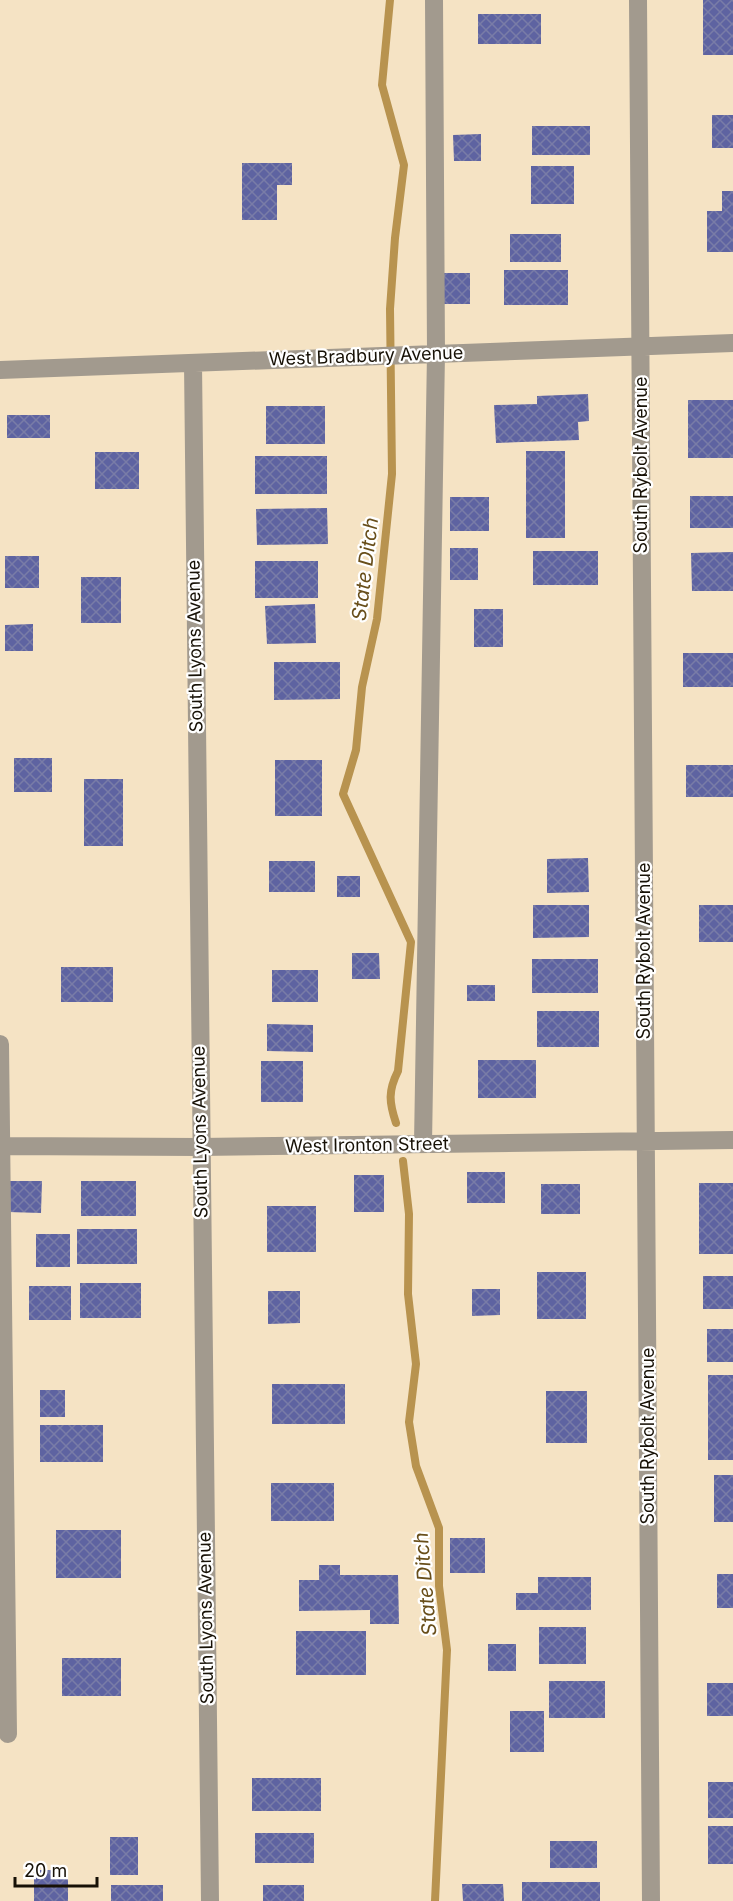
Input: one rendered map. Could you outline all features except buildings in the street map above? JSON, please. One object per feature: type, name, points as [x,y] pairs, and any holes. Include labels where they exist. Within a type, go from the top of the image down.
[{"type":"street","points":[[423,1144],[436,353],[434,0]]},
{"type":"street","name":"South Rybolt Avenue","points":[[638,0],[651,1901]]},
{"type":"street","name":"West Bradbury Avenue","points":[[0,370],[733,343]]},
{"type":"street","name":"South Lyons Avenue","points":[[193,363],[210,1901]]},
{"type":"street","points":[[0,1044],[8,1734]]},
{"type":"street","name":"West Ironton Street","points":[[1,1146],[200,1147],[733,1140]]},
{"type":"waterway","name":"State Ditch","points":[[390,0],[382,85],[404,165],[395,238],[390,309],[392,474],[377,619],[362,687],[356,750],[343,794],[411,942],[398,1071],[392,1085],[391,1097],[396,1123]]},
{"type":"waterway","name":"State Ditch","points":[[403,1161],[409,1214],[408,1294],[416,1364],[409,1422],[416,1466],[439,1528],[439,1586],[447,1650],[435,1901]]}]
